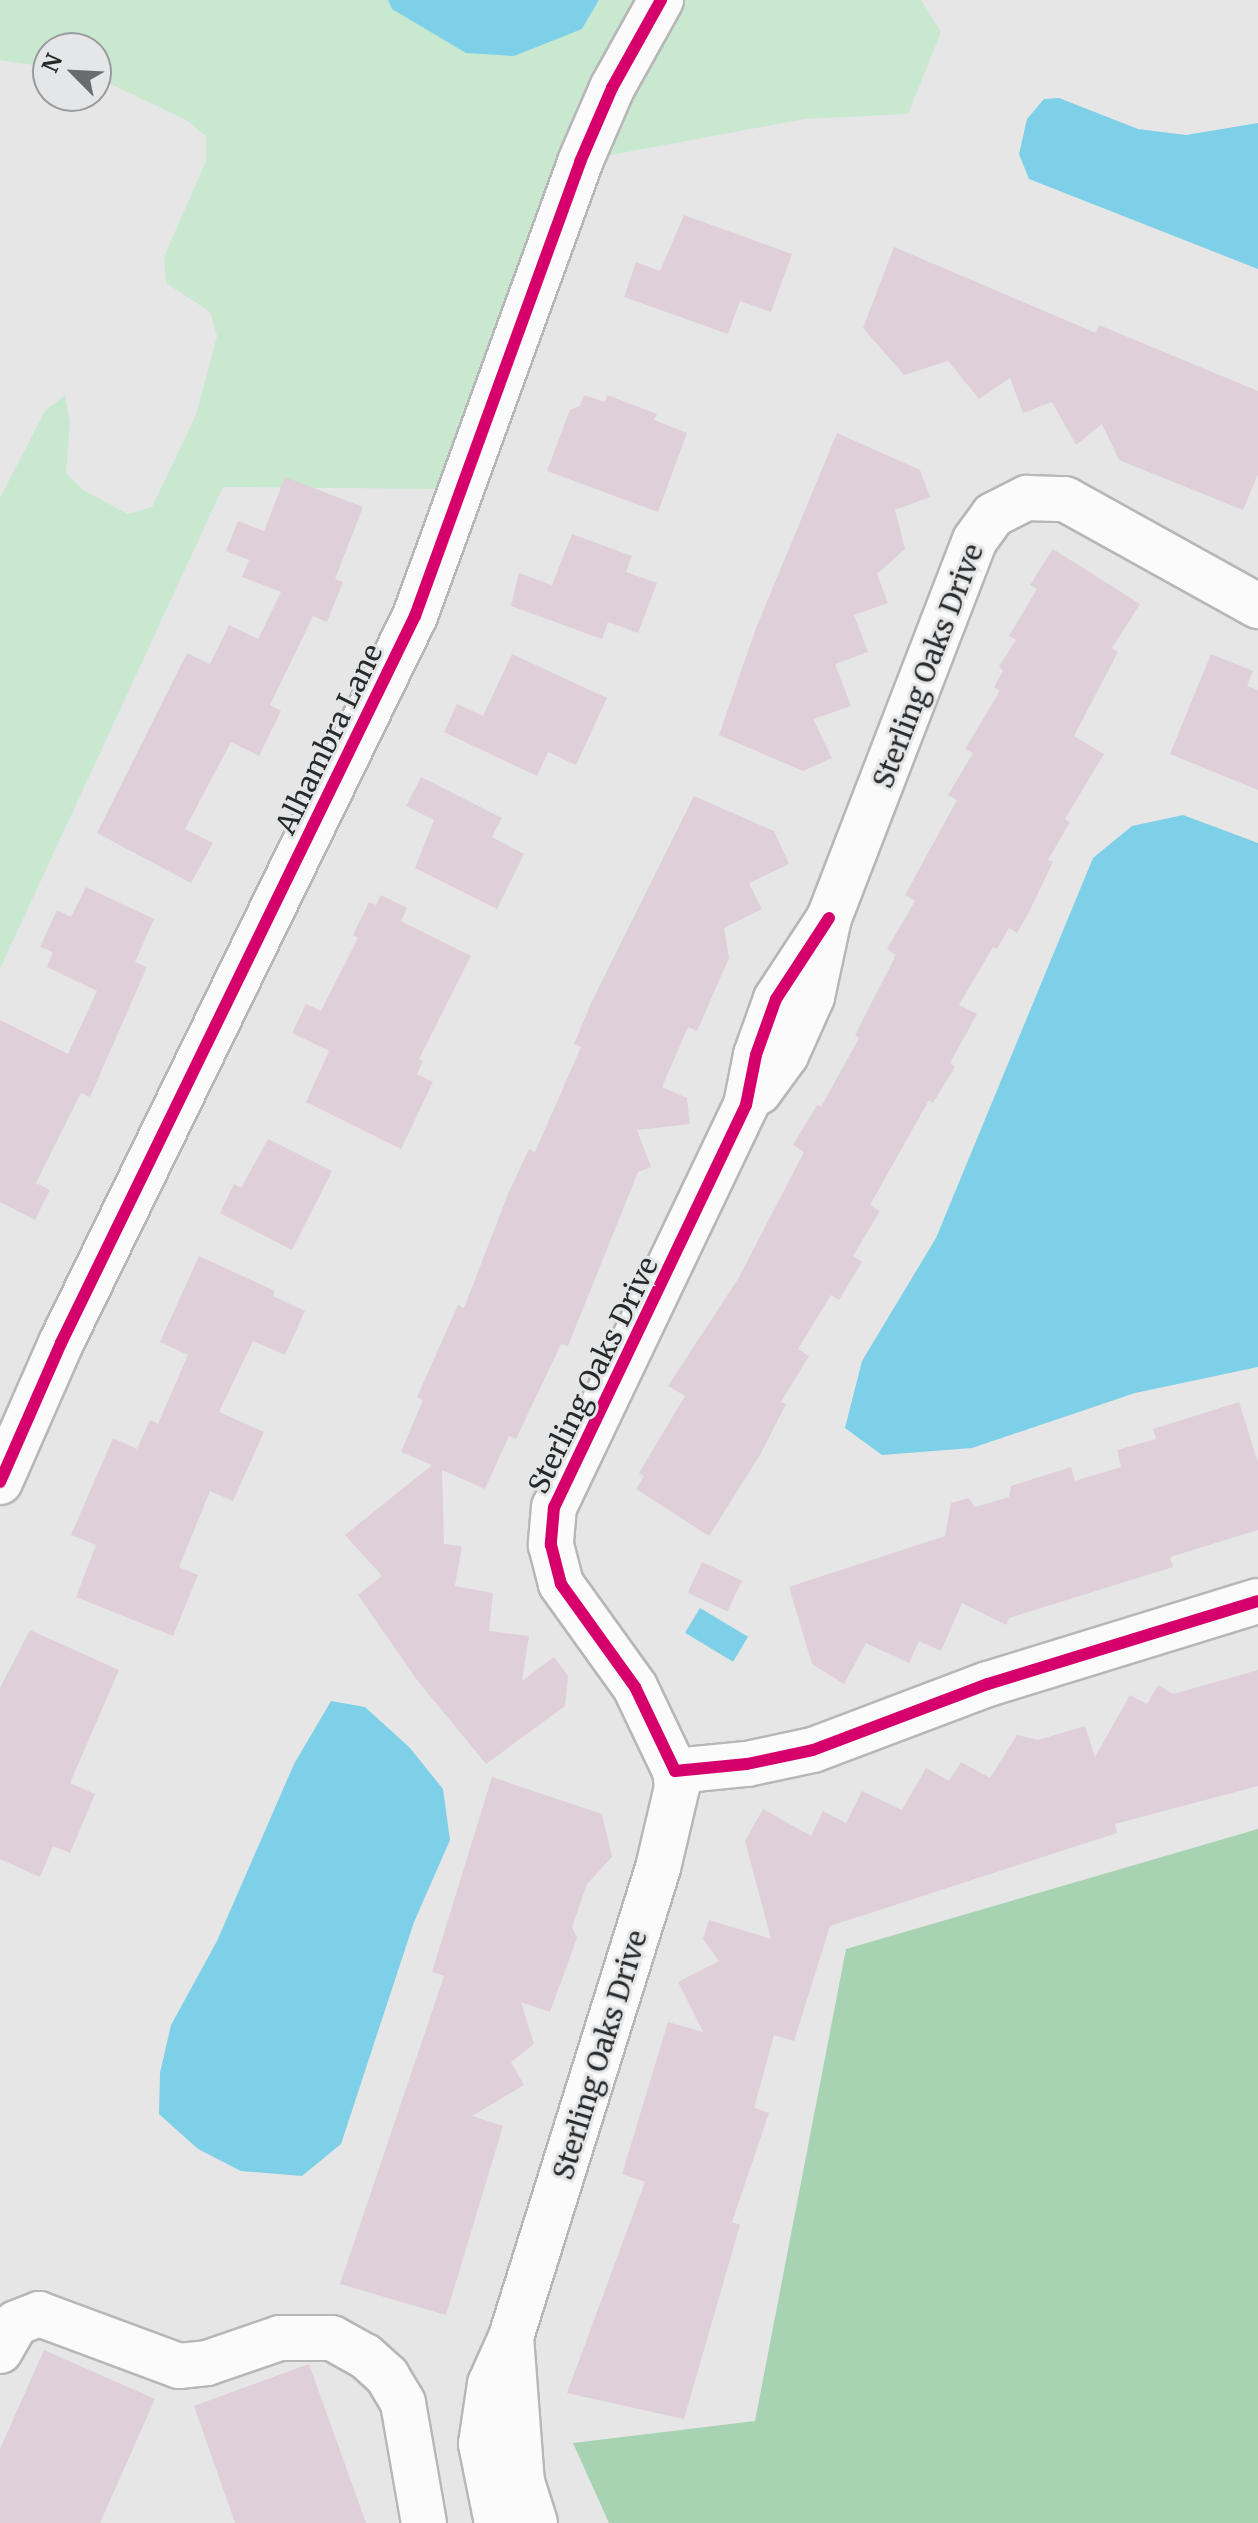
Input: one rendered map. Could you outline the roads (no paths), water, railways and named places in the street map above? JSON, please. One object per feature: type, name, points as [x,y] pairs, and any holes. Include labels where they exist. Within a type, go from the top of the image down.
[{"type":"street","name":"Alhambra Lane","points":[[0,1482],[68,1329],[415,616],[580,162],[612,88],[661,0]]},
{"type":"street","name":"Sterling Oaks Drive","points":[[516,2521],[522,2482],[511,2337],[658,1868],[677,1787],[675,1771],[635,1687],[561,1584],[551,1526],[560,1489],[746,1105],[786,1055],[806,1012],[829,918],[975,540],[993,515],[1027,498],[1065,499],[1258,606]]},
{"type":"street","points":[[675,1771],[813,1750],[1003,1679],[1258,1601]]},
{"type":"street","points":[[0,2351],[16,2323],[39,2314],[179,2366],[207,2363],[280,2338],[332,2338],[387,2376],[403,2403],[424,2523]]},
{"type":"water","points":[[388,0],[599,0],[582,29],[514,56],[466,53],[392,9]]},
{"type":"water","points":[[1059,98],[1138,129],[1186,135],[1258,123],[1258,269],[1029,179],[1019,154],[1027,119],[1044,99]]},
{"type":"water","points":[[1183,815],[1258,843],[1258,1367],[1135,1393],[972,1448],[882,1455],[845,1428],[862,1361],[936,1238],[1093,858],[1132,826]]},
{"type":"water","points":[[700,1608],[748,1637],[733,1662],[685,1633]]},
{"type":"water","points":[[331,1701],[365,1707],[410,1748],[443,1789],[450,1840],[414,1922],[341,2144],[302,2176],[241,2171],[198,2149],[159,2114],[160,2073],[171,2025],[217,1941],[294,1764]]}]
